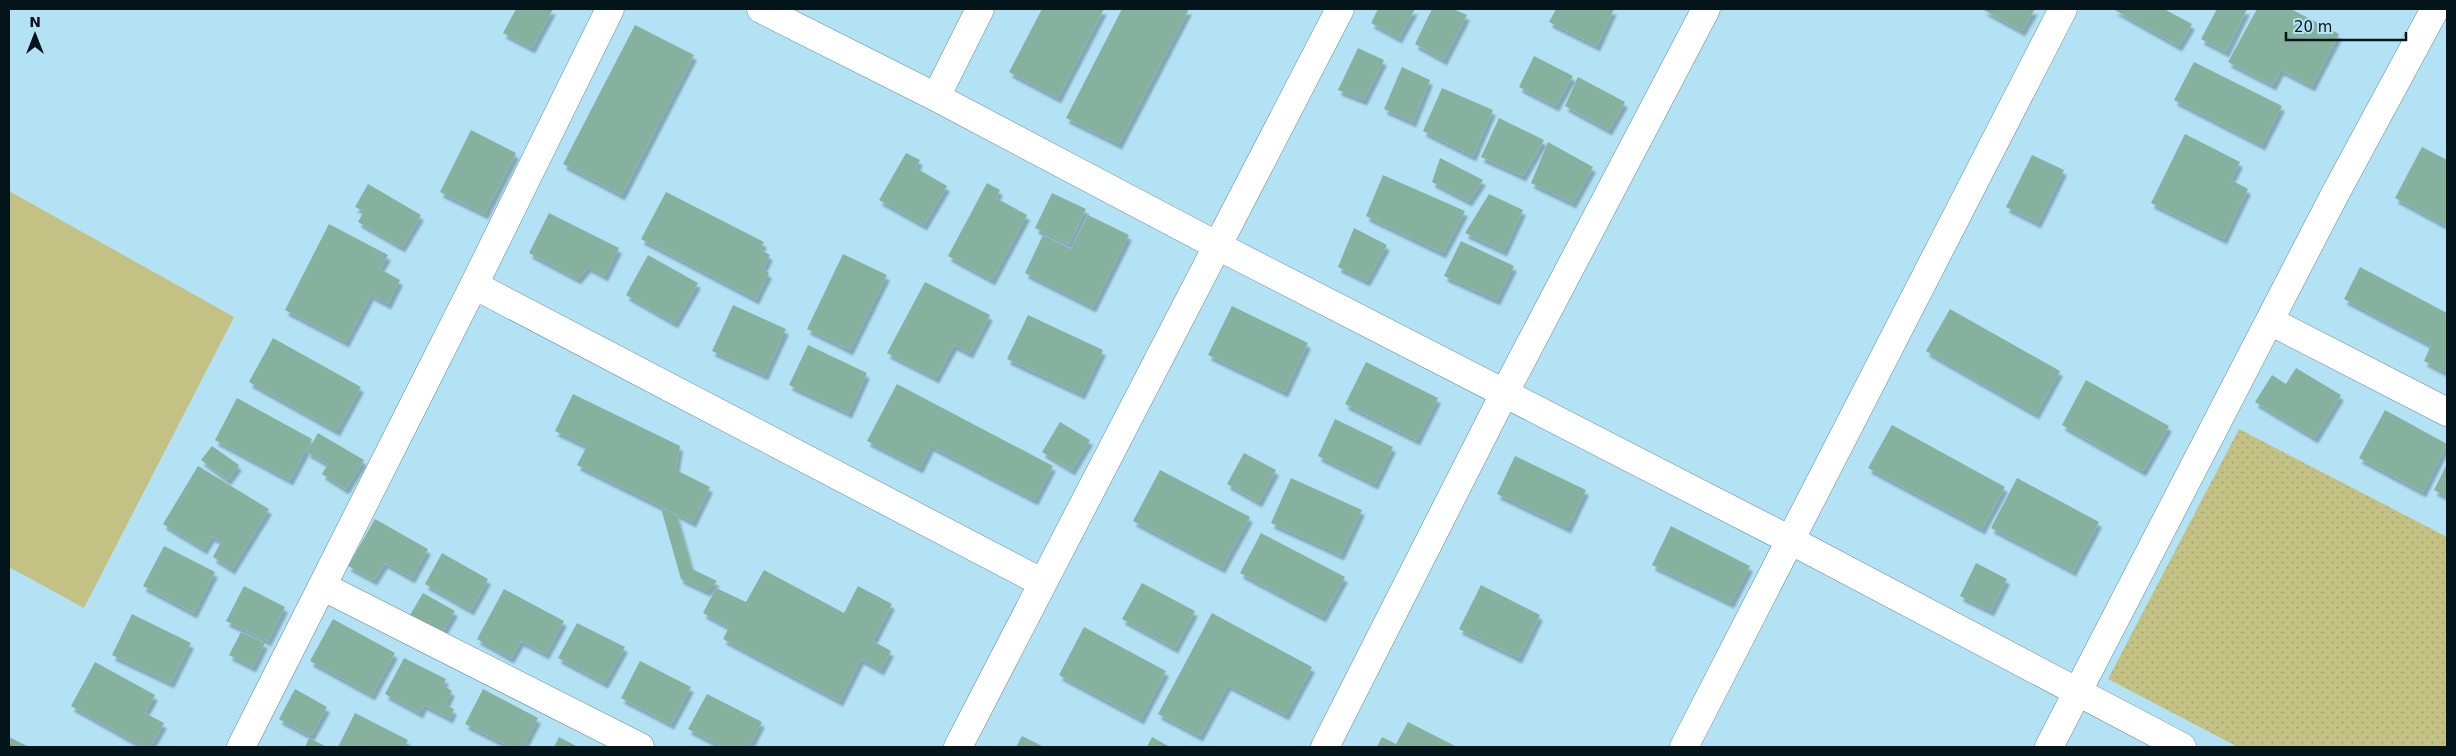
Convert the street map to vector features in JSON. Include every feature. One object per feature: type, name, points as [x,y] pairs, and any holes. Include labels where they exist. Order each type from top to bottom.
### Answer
[{"type":"street","points":[[241,747],[474,285],[610,9]]},
{"type":"street","points":[[761,9],[936,97],[1218,245],[1790,540],[2182,747]]},
{"type":"street","points":[[936,97],[980,9]]},
{"type":"street","points":[[958,747],[1340,9]]},
{"type":"street","points":[[1325,747],[1505,392],[1706,9]]},
{"type":"street","points":[[1684,747],[2063,9]]},
{"type":"street","points":[[2049,747],[2434,9]]},
{"type":"street","points":[[474,285],[1043,583]]},
{"type":"street","points":[[2270,321],[2447,412]]},
{"type":"street","points":[[322,586],[640,747]]},
{"type":"shaded area","points":[[9,191],[234,317],[84,608],[9,567]]},
{"type":"shaded area","points":[[2239,429],[2447,537],[2447,747],[2238,747],[2108,679]]},
{"type":"building","points":[[516,9],[553,9],[532,48],[503,33]]},
{"type":"building","points":[[1042,9],[1104,9],[1058,98],[1009,72]]},
{"type":"building","points":[[1122,9],[1189,9],[1119,144],[1066,118]]},
{"type":"building","points":[[1378,9],[1415,9],[1399,38],[1371,23]]},
{"type":"building","points":[[1432,9],[1453,9],[1467,15],[1444,60],[1415,44]]},
{"type":"building","points":[[1556,9],[1614,9],[1597,46],[1549,22]]},
{"type":"building","points":[[1982,9],[2035,9],[2022,31]]},
{"type":"building","points":[[2113,9],[2164,9],[2192,24],[2179,46]]},
{"type":"building","points":[[2217,9],[2247,9],[2226,52],[2201,39]]},
{"type":"building","points":[[2257,9],[2291,9],[2339,34],[2312,86],[2281,70],[2273,85],[2228,62]]},
{"type":"building","points":[[635,25],[694,55],[622,195],[563,164]]},
{"type":"building","points":[[1358,48],[1384,60],[1364,100],[1338,90]]},
{"type":"building","points":[[1534,56],[1573,76],[1556,106],[1519,87]]},
{"type":"building","points":[[2194,62],[2282,106],[2262,145],[2174,100]]},
{"type":"building","points":[[1402,67],[1430,80],[1413,122],[1384,109]]},
{"type":"building","points":[[1578,77],[1625,102],[1609,130],[1565,106]]},
{"type":"building","points":[[1442,88],[1493,110],[1473,156],[1423,131]]},
{"type":"building","points":[[1499,118],[1544,140],[1523,176],[1481,157]]},
{"type":"building","points":[[471,130],[516,153],[485,214],[440,192]]},
{"type":"building","points":[[2185,134],[2240,162],[2231,180],[2248,189],[2224,239],[2151,203]]},
{"type":"building","points":[[1548,142],[1593,167],[1573,203],[1531,183]]},
{"type":"building","points":[[2422,147],[2447,160],[2447,226],[2395,198]]},
{"type":"building","points":[[906,153],[920,160],[916,168],[947,186],[924,225],[879,200]]},
{"type":"building","points":[[2032,155],[2064,170],[2038,223],[2006,207]]},
{"type":"building","points":[[1440,158],[1483,180],[1469,201],[1432,182]]},
{"type":"building","points":[[1383,175],[1465,211],[1443,253],[1366,216]]},
{"type":"building","points":[[987,183],[1000,190],[996,198],[1027,215],[992,280],[948,256]]},
{"type":"building","points":[[368,184],[421,215],[402,247],[358,222],[364,211],[355,207]]},
{"type":"building","points":[[666,192],[764,242],[760,249],[770,255],[763,269],[769,273],[756,299],[641,239]]},
{"type":"building","points":[[1052,193],[1086,209],[1069,244],[1035,228]]},
{"type":"building","points":[[1489,194],[1523,210],[1504,251],[1465,233]]},
{"type":"building","points":[[549,213],[619,248],[605,276],[588,267],[578,279],[529,253]]},
{"type":"building","points":[[1088,215],[1129,235],[1093,307],[1025,273],[1043,235],[1071,249]]},
{"type":"building","points":[[329,224],[388,255],[380,269],[400,280],[388,304],[371,295],[346,342],[285,310]]},
{"type":"building","points":[[1354,228],[1387,245],[1367,281],[1338,267]]},
{"type":"building","points":[[1461,241],[1514,266],[1497,300],[1444,276]]},
{"type":"building","points":[[843,254],[887,275],[850,350],[807,329]]},
{"type":"building","points":[[648,255],[698,283],[675,323],[626,295]]},
{"type":"building","points":[[2360,267],[2447,313],[2447,373],[2424,361],[2431,345],[2344,299]]},
{"type":"building","points":[[925,282],[990,315],[970,353],[954,345],[936,378],[887,353]]},
{"type":"building","points":[[733,305],[786,329],[765,375],[712,351]]},
{"type":"building","points":[[1232,306],[1308,343],[1285,392],[1208,355]]},
{"type":"building","points":[[1950,309],[2060,371],[2036,414],[1926,351]]},
{"type":"building","points":[[1028,315],[1103,350],[1082,394],[1007,359]]},
{"type":"building","points":[[273,338],[361,387],[337,431],[249,382]]},
{"type":"building","points":[[808,345],[867,373],[849,413],[789,385]]},
{"type":"building","points":[[1366,362],[1438,398],[1417,440],[1345,404]]},
{"type":"building","points":[[2296,368],[2341,395],[2315,438],[2255,402],[2272,375],[2286,384]]},
{"type":"building","points":[[2086,380],[2169,426],[2143,471],[2062,425]]},
{"type":"building","points":[[897,384],[1053,466],[1035,500],[931,446],[920,468],[867,441]]},
{"type":"building","points":[[573,394],[680,446],[676,470],[710,487],[693,522],[577,465],[587,446],[555,431]]},
{"type":"building","points":[[237,398],[312,439],[290,480],[215,440]]},
{"type":"building","points":[[2385,410],[2447,444],[2423,492],[2359,458]]},
{"type":"building","points":[[1335,419],[1393,447],[1375,484],[1318,456]]},
{"type":"building","points":[[1060,422],[1090,440],[1072,470],[1042,452]]},
{"type":"building","points":[[1892,425],[2005,487],[1982,529],[1868,468]]},
{"type":"building","points":[[318,433],[364,460],[346,489],[322,474],[328,464],[307,452]]},
{"type":"building","points":[[212,446],[239,465],[228,480],[201,460]]},
{"type":"building","points":[[1244,453],[1276,470],[1259,502],[1227,484]]},
{"type":"building","points":[[1515,456],[1586,490],[1568,528],[1497,494]]},
{"type":"building","points":[[2447,464],[2447,497],[2434,490]]},
{"type":"building","points":[[198,466],[269,509],[232,569],[213,557],[221,542],[212,536],[204,549],[163,524]]},
{"type":"building","points":[[1160,470],[1250,517],[1222,568],[1133,521]]},
{"type":"building","points":[[1291,478],[1362,510],[1341,555],[1271,523]]},
{"type":"building","points":[[2017,478],[2099,522],[2073,571],[1991,528]]},
{"type":"building","points":[[661,508],[677,516],[692,569],[717,581],[707,591],[681,579]]},
{"type":"building","points":[[375,519],[428,549],[412,578],[385,563],[374,580],[348,566]]},
{"type":"building","points":[[1671,526],[1750,566],[1731,603],[1652,565]]},
{"type":"building","points":[[1261,533],[1345,577],[1323,617],[1240,573]]},
{"type":"building","points":[[164,546],[215,572],[194,613],[143,586]]},
{"type":"building","points":[[442,553],[488,579],[471,610],[425,584]]},
{"type":"building","points":[[1976,563],[2007,579],[1991,611],[1960,596]]},
{"type":"building","points":[[764,570],[844,613],[858,586],[892,604],[873,641],[891,651],[881,670],[861,659],[840,701],[723,639],[729,627],[703,613],[716,588],[746,602]]},
{"type":"building","points":[[1142,583],[1195,611],[1175,648],[1122,619]]},
{"type":"building","points":[[1481,585],[1540,615],[1519,658],[1459,629]]},
{"type":"building","points":[[244,586],[285,607],[268,641],[226,621]]},
{"type":"building","points":[[504,589],[564,621],[546,654],[521,641],[511,658],[477,639]]},
{"type":"building","points":[[423,593],[455,611],[442,633],[410,615]]},
{"type":"building","points":[[1212,613],[1312,667],[1286,715],[1228,685],[1200,736],[1158,714]]},
{"type":"building","points":[[132,614],[191,643],[171,683],[112,655]]},
{"type":"building","points":[[333,619],[395,653],[372,695],[310,661]]},
{"type":"building","points":[[577,623],[625,647],[605,683],[558,658]]},
{"type":"building","points":[[1084,627],[1166,671],[1141,719],[1059,675]]},
{"type":"building","points":[[241,632],[265,643],[253,667],[229,655]]},
{"type":"building","points":[[404,658],[446,679],[443,685],[452,691],[445,705],[454,709],[450,718],[424,705],[420,713],[385,694]]},
{"type":"building","points":[[640,661],[691,687],[671,724],[621,698]]},
{"type":"building","points":[[95,662],[155,695],[145,713],[164,723],[150,747],[144,747],[71,706]]},
{"type":"building","points":[[295,689],[327,707],[311,736],[279,719]]},
{"type":"building","points":[[483,689],[538,718],[523,747],[511,747],[465,724]]},
{"type":"building","points":[[707,694],[762,722],[749,747],[723,747],[688,729]]},
{"type":"building","points":[[355,713],[408,740],[404,747],[338,747]]},
{"type":"building","points":[[1408,722],[1457,747],[1377,747],[1382,737],[1396,744]]},
{"type":"building","points":[[1022,736],[1044,747],[1016,747]]},
{"type":"building","points":[[9,737],[29,747],[9,747]]},
{"type":"building","points":[[559,737],[578,747],[554,747]]},
{"type":"building","points":[[1152,737],[1170,747],[1147,747]]},
{"type":"building","points":[[309,738],[327,747],[305,747]]}]
